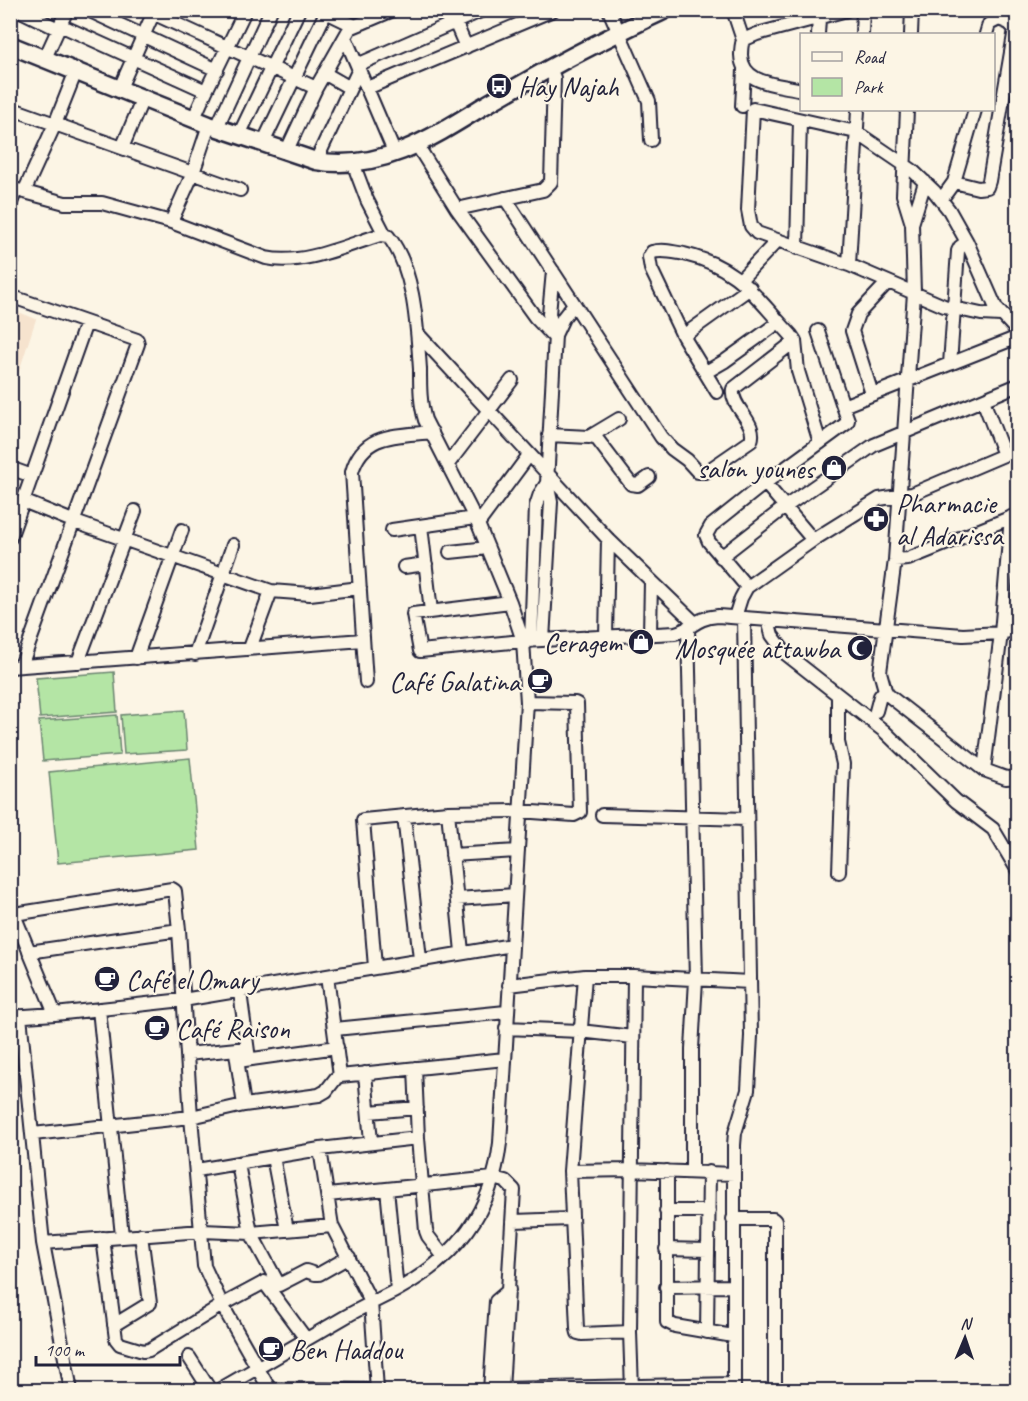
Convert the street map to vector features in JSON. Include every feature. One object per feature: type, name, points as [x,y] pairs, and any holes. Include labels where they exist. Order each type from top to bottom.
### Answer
[{"type":"street","points":[[19,10],[37,14],[59,27],[206,91]]},
{"type":"street","points":[[45,57],[67,10]]},
{"type":"street","points":[[88,10],[217,70]]},
{"type":"street","points":[[171,222],[213,126],[271,10]]},
{"type":"street","points":[[239,135],[299,10]]},
{"type":"street","points":[[287,150],[316,88],[353,26],[371,14],[393,10]]},
{"type":"street","points":[[450,10],[466,47]]},
{"type":"street","points":[[316,161],[358,67],[483,10]]},
{"type":"street","points":[[609,10],[649,101],[651,140]]},
{"type":"street","points":[[10,45],[239,135],[316,161],[334,164],[353,163],[395,154],[417,145],[550,68],[665,10]]},
{"type":"street","points":[[733,10],[743,40],[742,106],[748,218],[753,230],[777,241],[849,265],[953,308],[981,314],[1001,315]]},
{"type":"street","points":[[743,40],[813,17],[847,10]]},
{"type":"street","points":[[862,33],[863,10]]},
{"type":"street","points":[[911,33],[912,10]]},
{"type":"street","points":[[263,143],[325,11],[353,26]]},
{"type":"street","points":[[367,88],[549,11]]},
{"type":"street","points":[[120,88],[143,35],[150,12],[316,88]]},
{"type":"street","points":[[194,118],[241,12]]},
{"type":"street","points":[[954,182],[983,188],[988,185],[989,181],[1015,29],[1000,15],[989,24],[986,33]]},
{"type":"street","points":[[813,17],[818,33]]},
{"type":"street","points":[[345,37],[395,154]]},
{"type":"street","points":[[457,209],[543,190],[551,182],[554,78],[550,68]]},
{"type":"street","points":[[744,70],[753,78],[800,90]]},
{"type":"street","points":[[10,206],[55,124],[76,71]]},
{"type":"street","points":[[324,73],[350,88]]},
{"type":"street","points":[[122,148],[144,98]]},
{"type":"street","points":[[742,106],[856,132],[905,164],[925,182],[956,220],[992,299],[1001,315],[1017,331],[950,364],[843,406]]},
{"type":"street","points":[[10,108],[240,190]]},
{"type":"street","points":[[849,265],[858,111]]},
{"type":"street","points":[[908,111],[903,195],[912,224],[914,293],[895,560],[880,672],[888,695],[984,770],[1006,778],[1017,777]]},
{"type":"street","points":[[941,200],[954,182],[975,111]]},
{"type":"street","points":[[797,248],[800,120]]},
{"type":"street","points":[[417,145],[457,209],[541,326],[555,337]]},
{"type":"street","points":[[353,163],[384,235],[396,245],[410,286],[418,334],[422,406],[425,420],[477,521],[510,602],[532,641]]},
{"type":"street","points":[[912,224],[925,182]]},
{"type":"street","points":[[17,190],[65,202],[102,203],[171,222],[238,249],[278,261],[300,259],[384,235]]},
{"type":"street","points":[[505,198],[664,442],[700,472],[708,470],[752,441],[753,433],[733,397],[733,388],[795,341]]},
{"type":"street","points":[[683,336],[745,284],[777,241]]},
{"type":"street","points":[[950,364],[958,251],[967,242]]},
{"type":"street","points":[[717,392],[683,336],[649,263],[652,252],[664,250],[690,256],[730,271],[745,284],[779,322],[795,341],[798,371],[820,443]]},
{"type":"street","points":[[219,1390],[371,1302],[397,1290],[444,1257],[459,1244],[473,1225],[493,1178],[500,1143],[519,811],[532,641],[551,509],[547,479],[555,337],[549,314],[553,271]]},
{"type":"street","points":[[872,394],[852,331],[858,314],[888,282]]},
{"type":"street","points":[[10,296],[136,340],[138,344],[75,522],[16,667],[363,640]]},
{"type":"street","points":[[555,337],[563,318],[574,304]]},
{"type":"street","points":[[706,372],[779,322]]},
{"type":"street","points":[[10,538],[86,323]]},
{"type":"street","points":[[747,587],[707,538],[708,530],[765,483],[847,423],[848,420],[818,331]]},
{"type":"street","points":[[418,334],[529,455],[547,479],[651,581],[691,625],[696,980],[692,1049],[692,1171]]},
{"type":"street","points":[[448,464],[512,380]]},
{"type":"street","points":[[721,557],[785,507],[874,445],[1017,385]]},
{"type":"street","points":[[984,400],[1004,455]]},
{"type":"street","points":[[549,435],[585,437],[594,435],[619,419]]},
{"type":"street","points":[[366,682],[352,472],[364,450],[382,438],[432,432]]},
{"type":"street","points":[[594,435],[631,484],[638,485],[649,477]]},
{"type":"street","points":[[328,1195],[493,1178],[505,1181],[514,1190],[509,1290],[498,1390],[734,1387],[732,1286],[735,1133],[748,1090],[750,982],[741,598],[747,587],[813,540],[879,499],[912,494],[1017,449]]},
{"type":"street","points":[[392,530],[477,521],[529,455]]},
{"type":"street","points":[[10,468],[32,476]]},
{"type":"street","points":[[765,483],[813,540]]},
{"type":"street","points":[[24,501],[75,522],[271,591],[310,594],[360,588]]},
{"type":"street","points":[[78,662],[135,511]]},
{"type":"street","points":[[895,560],[908,559],[1014,516],[984,770]]},
{"type":"street","points":[[421,526],[431,611]]},
{"type":"street","points":[[136,658],[182,530]]},
{"type":"street","points":[[606,637],[608,539]]},
{"type":"street","points":[[195,654],[233,545]]},
{"type":"street","points":[[450,552],[488,548]]},
{"type":"street","points":[[404,567],[426,564]]},
{"type":"street","points":[[1005,582],[1017,577]]},
{"type":"street","points":[[650,634],[651,581]]},
{"type":"street","points":[[250,648],[271,591]]},
{"type":"street","points":[[510,602],[413,615],[421,652],[532,641],[675,633],[682,632],[705,617],[963,634],[1001,633],[1017,629]]},
{"type":"street","points":[[768,620],[772,635],[780,648],[884,731],[956,801],[988,823],[1002,842],[1017,871]]},
{"type":"street","points":[[876,711],[880,696],[885,690]]},
{"type":"street","points":[[838,695],[838,742],[843,764],[839,872]]},
{"type":"street","points":[[375,967],[362,820],[448,812],[519,811],[574,815],[580,809],[577,704],[527,702]]},
{"type":"street","points":[[448,812],[462,952]]},
{"type":"street","points":[[602,814],[747,819]]},
{"type":"street","points":[[404,816],[420,959]]},
{"type":"street","points":[[452,855],[518,850]]},
{"type":"street","points":[[55,1014],[12,909],[174,889],[204,1266],[222,1305],[269,1390],[377,1390],[371,1302],[332,1226],[320,1149]]},
{"type":"street","points":[[457,899],[515,895]]},
{"type":"street","points":[[29,952],[179,930]]},
{"type":"street","points":[[71,1390],[43,1243],[33,1134],[15,1016],[55,1014],[240,992],[420,959],[512,945]]},
{"type":"street","points":[[327,976],[340,1076]]},
{"type":"street","points":[[509,985],[585,976],[750,982]]},
{"type":"street","points":[[585,976],[570,1172],[570,1219],[577,1329],[578,1333],[630,1332]]},
{"type":"street","points":[[632,1389],[630,1332],[634,976]]},
{"type":"street","points":[[240,992],[244,1105]]},
{"type":"street","points":[[99,1009],[122,1236]]},
{"type":"street","points":[[335,1029],[507,1012]]},
{"type":"street","points":[[506,1028],[580,1031],[633,1037]]},
{"type":"street","points":[[187,1054],[243,1054],[337,1047]]},
{"type":"street","points":[[33,1134],[191,1117],[244,1105],[319,1095],[340,1076],[505,1059]]},
{"type":"street","points":[[415,1068],[418,1138],[427,1234],[444,1257]]},
{"type":"street","points":[[365,1073],[371,1142]]},
{"type":"street","points":[[369,1113],[417,1108]]},
{"type":"street","points":[[196,1170],[320,1149],[418,1138]]},
{"type":"street","points":[[273,1157],[286,1230]]},
{"type":"street","points":[[238,1164],[251,1233],[279,1285]]},
{"type":"street","points":[[570,1172],[631,1170],[734,1174]]},
{"type":"street","points":[[667,1171],[666,1314],[669,1325],[733,1336]]},
{"type":"street","points":[[707,1332],[709,1172]]},
{"type":"street","points":[[387,1189],[397,1290]]},
{"type":"street","points":[[666,1211],[709,1211]]},
{"type":"street","points":[[514,1221],[570,1219]]},
{"type":"street","points":[[733,1219],[773,1219],[775,1221],[775,1390]]},
{"type":"street","points":[[43,1243],[202,1231],[251,1233],[332,1226]]},
{"type":"street","points":[[114,1325],[150,1303],[141,1235]]},
{"type":"street","points":[[103,1238],[116,1339],[120,1344],[142,1351],[149,1350],[264,1282],[279,1285],[304,1271],[320,1274],[349,1257]]},
{"type":"street","points":[[666,1249],[708,1250]]},
{"type":"street","points":[[264,1282],[306,1339]]},
{"type":"street","points":[[666,1287],[732,1286]]},
{"type":"street","points":[[189,1357],[210,1390]]},
{"type":"shaded area","points":[[10,309],[36,319],[11,396]]},
{"type":"green space","points":[[114,672],[117,712],[40,718],[36,678]]},
{"type":"green space","points":[[184,710],[187,750],[124,754],[121,715]]},
{"type":"green space","points":[[117,715],[120,755],[43,761],[39,721]]},
{"type":"green space","points":[[190,758],[199,850],[58,863],[49,772]]},
{"type":"place","name":"Hay Najah","points":[[499,86]]},
{"type":"place","name":"salon younes","points":[[834,468]]},
{"type":"place","name":"Pharmacie al Adarissa","points":[[876,519]]},
{"type":"place","name":"Ceragem","points":[[641,642]]},
{"type":"place","name":"Mosquée attawba","points":[[860,648]]},
{"type":"place","name":"Café Galatina","points":[[540,681]]},
{"type":"place","name":"Café el Omary","points":[[107,979]]},
{"type":"place","name":"Café Raison","points":[[157,1028]]},
{"type":"place","name":"Ben Haddou","points":[[271,1349]]}]
